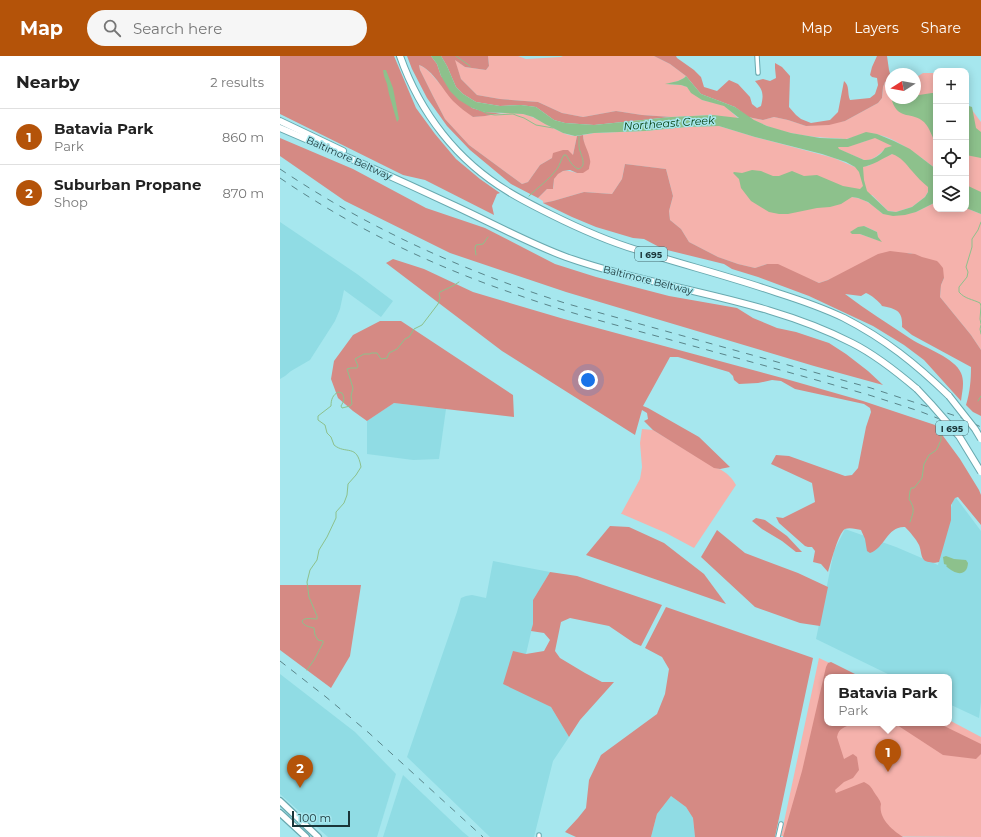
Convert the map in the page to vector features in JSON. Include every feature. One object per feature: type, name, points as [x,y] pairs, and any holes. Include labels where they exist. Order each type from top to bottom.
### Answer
[{"type":"highway","name":"I 695","points":[[400,56],[420,102],[445,138],[472,165],[510,193],[570,224],[614,242],[760,287],[818,307],[843,318],[882,340],[917,366],[948,396],[975,429],[981,439]]},
{"type":"highway","points":[[280,121],[456,207]]},
{"type":"highway","name":"Baltimore Beltway","points":[[280,128],[355,160],[531,243],[564,256],[586,264],[787,316],[847,340],[870,352],[917,389],[959,436],[981,472]]},
{"type":"highway","points":[[280,801],[318,837]]},
{"type":"highway","points":[[280,813],[306,837]]},
{"type":"street","points":[[757,56],[758,73]]},
{"type":"street","points":[[778,837],[781,824]]},
{"type":"shaded area","points":[[280,56],[394,56],[416,108],[435,134],[456,159],[500,193],[497,194],[492,206],[494,215],[425,180],[403,175],[280,114]]},
{"type":"shaded area","points":[[407,56],[431,56],[437,64],[441,76],[472,108],[485,112],[501,113],[473,117],[453,101],[429,71],[419,65],[420,70],[445,119],[469,145],[522,184],[528,182],[540,165],[552,158],[553,153],[568,150],[573,155],[577,136],[583,135],[590,161],[589,169],[583,173],[577,173],[570,170],[563,171],[554,179],[553,189],[547,189],[538,198],[511,184],[470,150],[447,126],[427,98]]},
{"type":"shaded area","points":[[441,56],[488,56],[489,66],[486,70],[465,67],[455,60],[461,79],[477,95],[500,99],[538,102],[562,113],[583,117],[616,111],[671,117],[594,125],[565,123],[554,120],[536,107],[521,105],[500,106],[476,102],[463,94],[456,87]]},
{"type":"shaded area","points":[[488,56],[518,56],[526,59],[563,56],[654,56],[670,64],[686,76],[678,81],[667,84],[687,87],[702,100],[724,105],[739,119],[713,115],[671,117],[616,111],[583,117],[562,113],[538,102],[500,99],[477,95],[461,79],[454,59],[465,67],[486,70],[489,66]]},
{"type":"shaded area","points":[[654,56],[676,56],[701,77],[704,87],[717,91],[729,80],[738,84],[750,97],[752,104],[757,108],[761,106],[763,95],[760,87],[755,81],[763,79],[770,81],[776,78],[775,63],[782,67],[790,76],[789,107],[801,119],[811,123],[830,120],[838,112],[844,81],[848,87],[850,100],[870,98],[875,94],[878,85],[877,78],[870,75],[877,56],[887,56],[889,68],[885,68],[885,82],[882,98],[878,103],[845,121],[829,125],[806,126],[774,117],[763,120],[748,117],[735,107],[701,94],[686,76],[670,64]]},
{"type":"shaded area","points":[[419,65],[429,71],[473,117],[504,113],[523,114],[563,133],[577,136],[573,155],[552,158],[540,165],[528,182],[522,184],[469,145],[445,119],[420,70]]},
{"type":"shaded area","points":[[933,73],[933,167],[899,143],[883,136],[866,133],[846,139],[810,136],[777,130],[748,117],[763,120],[774,117],[806,126],[845,121],[878,103],[882,98],[885,82],[885,104],[921,104],[921,74]]},
{"type":"shaded area","points":[[969,108],[972,110],[981,122],[981,194],[969,196]]},
{"type":"shaded area","points":[[719,126],[834,158],[855,167],[868,166],[892,154],[898,153],[933,184],[933,189],[928,192],[925,197],[912,207],[896,212],[888,211],[872,195],[852,197],[866,201],[883,214],[916,212],[933,204],[933,212],[969,212],[969,209],[981,214],[981,350],[971,335],[940,297],[941,285],[944,278],[928,262],[914,254],[908,253],[819,283],[767,264],[755,268],[738,264],[718,257],[689,242],[681,229],[670,220],[669,211],[673,196],[666,169],[625,164],[622,179],[612,194],[584,192],[543,203],[543,201],[538,198],[547,189],[553,189],[554,179],[561,171],[571,171],[577,173],[588,154],[584,144],[583,135],[594,133],[645,131],[686,127]],"holes":[[[864,226],[877,232],[877,240],[860,234],[852,234]]]},
{"type":"shaded area","points":[[875,137],[893,146],[884,150],[870,160],[864,160],[838,149],[837,147],[863,142]]},
{"type":"shaded area","points":[[280,138],[353,169],[426,208],[485,228],[555,264],[596,277],[669,296],[737,308],[753,318],[777,328],[796,332],[829,343],[868,371],[883,385],[566,292],[450,253],[345,201],[280,156]]},
{"type":"shaded area","points":[[625,164],[666,169],[673,196],[669,211],[670,220],[681,229],[689,242],[718,257],[738,264],[755,268],[767,264],[778,264],[819,283],[828,280],[878,254],[890,251],[915,254],[937,261],[943,268],[944,278],[941,285],[940,297],[971,335],[981,350],[981,416],[973,412],[966,405],[970,386],[971,367],[912,335],[902,327],[901,317],[898,312],[892,308],[882,306],[877,300],[866,293],[861,296],[845,294],[911,339],[953,363],[961,373],[963,380],[961,401],[924,360],[904,345],[873,326],[809,296],[732,269],[724,264],[663,249],[644,239],[633,238],[596,227],[543,203],[584,192],[612,194],[622,179]]},
{"type":"shaded area","points":[[280,222],[357,274],[393,301],[381,317],[344,290],[340,309],[335,321],[310,360],[280,379]]},
{"type":"shaded area","points":[[393,259],[424,269],[473,292],[564,319],[863,401],[935,425],[960,459],[979,490],[981,495],[981,525],[958,497],[955,498],[951,505],[951,520],[939,562],[934,563],[924,560],[918,543],[905,527],[894,530],[879,547],[870,553],[867,551],[865,539],[861,530],[847,528],[840,536],[828,572],[821,564],[813,562],[815,551],[812,547],[805,546],[779,523],[776,517],[783,518],[815,502],[812,483],[771,464],[776,455],[789,456],[845,476],[852,475],[858,468],[866,427],[871,412],[870,408],[864,404],[795,389],[781,381],[772,380],[758,383],[739,384],[734,380],[733,376],[729,372],[678,357],[670,357],[643,406],[699,437],[730,467],[720,469],[714,468],[653,430],[644,421],[648,419],[647,413],[642,410],[635,435],[502,351],[386,263]]},
{"type":"shaded area","points":[[380,321],[401,321],[513,395],[514,417],[394,403],[367,421],[353,411],[338,398],[331,379],[334,361],[353,335]]},
{"type":"shaded area","points":[[394,403],[446,409],[439,459],[413,460],[367,454],[367,421]]},
{"type":"shaded area","points":[[642,429],[653,430],[718,468],[729,476],[736,485],[694,548],[666,533],[621,514],[640,479],[642,467],[640,443]]},
{"type":"shaded area","points":[[954,495],[981,531],[981,702],[979,718],[952,705],[952,674],[888,674],[816,639],[834,551],[845,529],[896,547],[938,565]]},
{"type":"shaded area","points":[[756,518],[765,520],[787,536],[802,552],[796,552],[782,541],[762,529],[752,521]]},
{"type":"shaded area","points":[[610,526],[629,527],[664,543],[704,574],[726,604],[586,555]]},
{"type":"shaded area","points":[[717,530],[745,553],[798,573],[828,587],[820,626],[800,623],[755,607],[701,557]]},
{"type":"shaded area","points":[[493,561],[550,572],[533,600],[533,624],[526,654],[504,683],[551,707],[569,737],[553,761],[534,837],[490,837],[407,757],[461,598],[472,595],[486,598]]},
{"type":"shaded area","points":[[550,572],[577,576],[662,605],[641,646],[609,626],[570,618],[561,622],[555,651],[560,658],[602,682],[614,682],[580,720],[569,737],[551,707],[503,684],[513,651],[526,654],[544,651],[550,640],[544,633],[531,631],[533,624],[533,600]]},
{"type":"shaded area","points":[[280,585],[361,585],[350,656],[331,688],[280,650]]},
{"type":"shaded area","points":[[666,607],[813,658],[775,837],[695,837],[693,818],[686,807],[671,796],[657,814],[651,837],[576,837],[565,832],[586,808],[589,780],[601,755],[657,714],[665,694],[669,669],[662,657],[645,648]]},
{"type":"shaded area","points":[[819,658],[853,674],[824,674],[824,726],[952,726],[952,722],[981,737],[981,837],[781,836]]},
{"type":"shaded area","points":[[831,662],[855,674],[824,674],[828,663]]},
{"type":"shaded area","points":[[280,674],[355,732],[396,774],[377,837],[328,837],[280,794]]},
{"type":"shaded area","points":[[824,676],[824,726],[846,726],[839,731],[837,737],[844,759],[853,754],[857,757],[859,770],[853,778],[844,782],[835,790],[836,793],[864,782],[867,783],[880,801],[884,819],[894,831],[903,837],[783,837],[802,771]]},
{"type":"shaded area","points":[[899,726],[944,726],[981,744],[981,754],[976,759],[943,755]]},
{"type":"shaded area","points":[[403,775],[463,832],[469,837],[383,837]]},
{"type":"shaded area","points":[[671,796],[686,807],[693,818],[695,837],[651,837],[657,814]]},
{"type":"water","points":[[431,56],[441,56],[456,87],[463,94],[476,102],[500,106],[521,105],[536,107],[554,120],[565,123],[594,125],[671,117],[713,115],[739,118],[724,106],[702,100],[691,93],[687,87],[665,84],[678,81],[686,76],[701,94],[735,107],[754,120],[767,126],[791,133],[820,138],[847,139],[866,132],[877,134],[910,149],[933,167],[933,204],[916,212],[893,216],[883,214],[868,202],[852,197],[841,204],[830,207],[788,214],[769,212],[751,201],[741,188],[739,179],[733,173],[734,172],[742,173],[752,170],[761,171],[773,176],[779,176],[792,171],[804,176],[817,175],[843,186],[860,189],[863,186],[859,172],[855,167],[846,162],[822,154],[719,126],[594,133],[575,136],[563,133],[533,117],[523,114],[485,112],[472,108],[459,100],[450,91],[441,76],[437,64]],"holes":[[[875,138],[892,146],[885,148],[879,155],[870,160],[864,160],[839,149],[838,147],[848,147]],[[892,154],[898,157],[928,187],[928,192],[925,197],[912,207],[896,212],[888,211],[867,191],[863,167],[874,164]]]},
{"type":"water","points":[[383,70],[386,70],[393,88],[399,119],[397,122],[384,76]]},
{"type":"water","points":[[933,93],[933,138],[924,122],[915,117],[902,114],[894,104],[921,104],[921,95]]},
{"type":"water","points":[[969,106],[972,107],[976,128],[981,132],[981,158],[969,156]]},
{"type":"water","points":[[969,186],[981,192],[981,214],[969,209]]},
{"type":"water","points":[[864,226],[877,232],[878,237],[882,242],[860,234],[852,234],[850,232],[858,227]]},
{"type":"water","points":[[946,556],[954,559],[966,560],[968,563],[965,571],[963,573],[956,573],[949,569],[946,566],[947,565],[944,564],[943,557]]},
{"type":"waterway","points":[[456,56],[470,66]]},
{"type":"waterway","name":"Northeast Creek","points":[[475,108],[488,114],[513,114],[536,125],[553,128]]},
{"type":"waterway","points":[[529,196],[554,173],[564,155],[566,155],[571,163],[578,169],[583,165],[583,159],[579,149],[579,136]]},
{"type":"waterway","points":[[981,222],[972,239],[972,247],[966,267],[968,272],[967,277],[959,287],[959,292],[966,298],[980,303],[981,324]]},
{"type":"waterway","points":[[476,255],[476,245],[483,244],[488,237]]},
{"type":"waterway","points":[[307,670],[323,643],[323,641],[318,640],[315,635],[314,628],[305,625],[302,621],[307,619],[317,619],[309,597],[307,582],[310,570],[317,560],[319,550],[336,518],[336,512],[344,503],[347,495],[348,484],[361,467],[357,455],[354,452],[338,448],[334,445],[331,437],[327,433],[325,425],[318,420],[318,416],[331,406],[331,401],[338,392],[342,393],[344,396],[341,406],[342,408],[352,404],[351,396],[353,388],[347,369],[357,368],[358,366],[355,359],[364,354],[371,353],[377,353],[381,359],[387,358],[389,353],[397,349],[405,339],[409,337],[414,329],[422,325],[438,304],[440,292],[459,282]]},
{"type":"waterway","points":[[981,325],[981,334]]},
{"type":"waterway","points":[[978,401],[981,396]]},
{"type":"waterway","points":[[910,522],[913,510],[909,499],[911,488],[914,488],[922,478],[924,464],[929,455],[937,449],[941,440],[941,434]]},
{"type":"railway","points":[[280,169],[314,191],[383,230],[492,278],[568,304],[871,388],[962,418],[981,427]]},
{"type":"railway","points":[[280,178],[336,213],[395,245],[487,284],[537,302],[869,395],[919,411],[981,435]]},
{"type":"railway","points":[[280,661],[369,733],[483,837]]},
{"type":"place","name":"Batavia Park","points":[[888,772]]},
{"type":"place","name":"Suburban Propane","points":[[300,788]]}]
